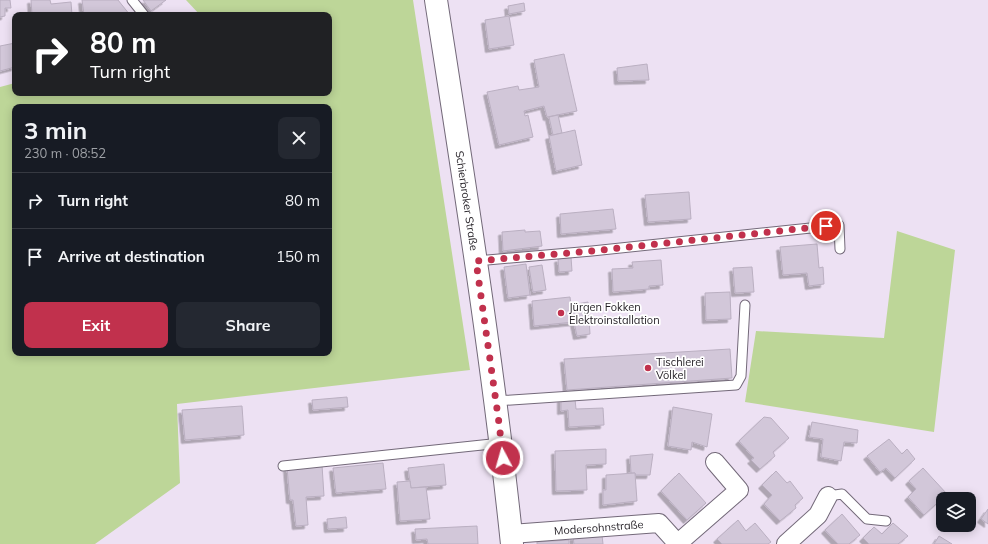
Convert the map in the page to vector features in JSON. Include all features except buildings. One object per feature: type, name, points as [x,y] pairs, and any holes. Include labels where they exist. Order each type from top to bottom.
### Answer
[{"type":"main road","name":"Schierbroker Straße","points":[[436,0],[496,401],[511,539]]},
{"type":"street","name":"Modersohnstraße","points":[[511,539],[659,523],[678,544],[739,490],[715,462]]},
{"type":"street","points":[[786,544],[818,515],[828,496]]},
{"type":"lane","points":[[132,0],[142,12]]},
{"type":"lane","points":[[476,261],[592,251],[839,225],[840,250]]},
{"type":"lane","points":[[496,401],[736,385],[741,376],[745,305]]},
{"type":"lane","points":[[283,466],[501,443]]},
{"type":"lane","points":[[828,496],[842,494],[867,519],[886,521]]},
{"type":"green space","points":[[186,0],[413,0],[470,370],[177,404],[180,483],[95,544],[0,544],[0,87],[12,84],[12,96],[332,96],[332,12],[197,12]]},
{"type":"green space","points":[[897,231],[955,250],[934,432],[745,402],[756,331],[884,338]]},
{"type":"place","name":"Jürgen Fokken Elektroinstallation","points":[[561,313]]},
{"type":"place","name":"Tischlerei Völkel","points":[[648,368]]},
{"type":"route","points":[[503,458],[476,261],[592,251],[826,226]]}]
